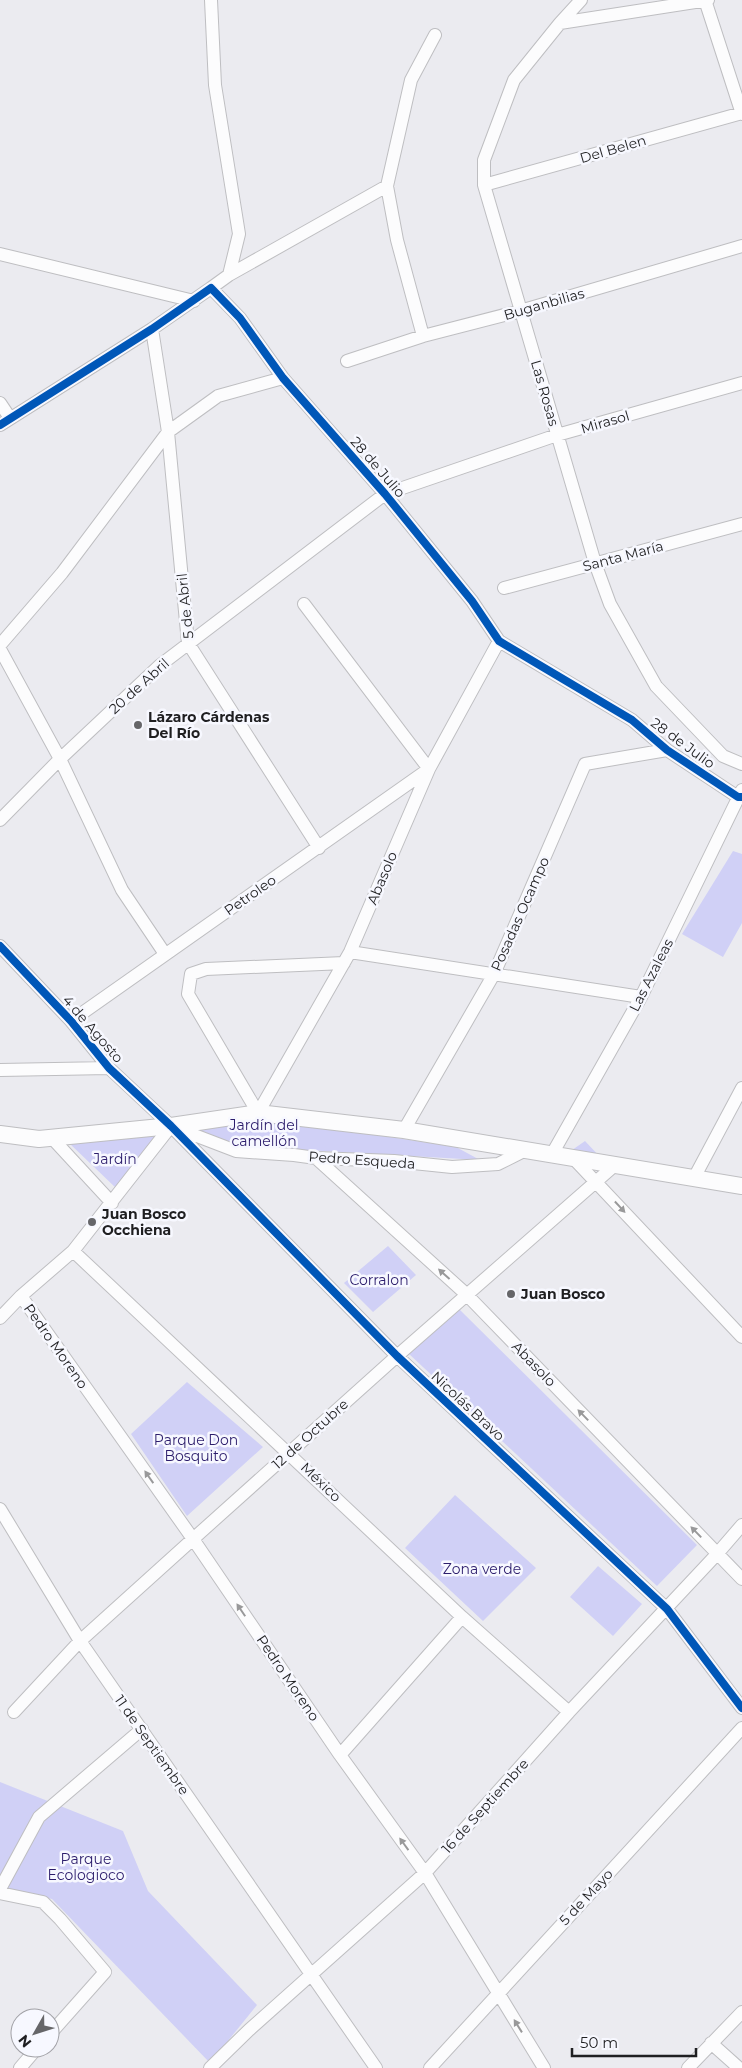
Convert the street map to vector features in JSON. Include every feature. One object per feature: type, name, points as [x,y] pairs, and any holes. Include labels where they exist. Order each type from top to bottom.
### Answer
[{"type":"street","points":[[211,0],[215,85],[239,234],[229,275]]},
{"type":"street","name":"Las Rosas","points":[[581,0],[560,22],[514,80],[484,160],[484,185],[595,563],[610,604],[656,686],[723,756],[742,764]]},
{"type":"street","points":[[560,22],[706,0],[742,113]]},
{"type":"street","points":[[422,336],[397,240],[387,186],[411,80],[435,35]]},
{"type":"street","name":"Del Belen","points":[[484,185],[742,113]]},
{"type":"street","points":[[0,403],[5,422],[152,329],[229,275],[387,186]]},
{"type":"street","name":"Buganbilias","points":[[347,361],[422,336],[520,311],[742,246]]},
{"type":"street","points":[[0,254],[194,301]]},
{"type":"street","name":"28 de Julio","points":[[212,288],[240,318],[283,378],[385,494],[472,601],[500,640],[632,720],[668,750],[741,794]]},
{"type":"street","name":"5 de Abril","points":[[152,329],[168,432],[188,643],[318,848]]},
{"type":"street","points":[[0,645],[62,573],[168,432],[218,396],[283,378]]},
{"type":"street","name":"Mirasol","points":[[385,494],[557,435],[742,383]]},
{"type":"street","name":"20 de Abril","points":[[0,820],[60,759],[159,666],[385,494]]},
{"type":"street","name":"Santa María","points":[[504,588],[742,524]]},
{"type":"street","points":[[304,604],[429,769]]},
{"type":"street","name":"Abasolo","points":[[258,1113],[347,958],[429,769],[500,640]]},
{"type":"street","points":[[0,649],[60,759],[122,890],[165,954]]},
{"type":"street","name":"Posadas Ocampo","points":[[404,1130],[494,974],[585,764],[668,750]]},
{"type":"street","name":"Petroleo","points":[[71,1021],[429,769]]},
{"type":"street","name":"Las Azaleas","points":[[551,1156],[641,997],[741,794]]},
{"type":"street","name":"4 de Agosto","points":[[0,946],[71,1021],[109,1068],[171,1126]]},
{"type":"street","points":[[258,1113],[188,994],[191,974],[206,969],[347,958],[494,974],[641,997]]},
{"type":"street","points":[[0,1070],[109,1068]]},
{"type":"street","points":[[694,1178],[742,1088]]},
{"type":"street","name":"Pedro Esqueda","points":[[0,1134],[39,1139],[52,1138],[171,1126],[258,1113],[404,1130],[551,1156],[742,1186]]},
{"type":"street","points":[[0,1318],[21,1296],[73,1251],[171,1126]]},
{"type":"street","name":"Pedro Esqueda","points":[[171,1126],[236,1151],[316,1158],[394,1161],[452,1167],[498,1164],[524,1151]]},
{"type":"street","name":"Nicolás Bravo","points":[[171,1126],[396,1356],[667,1609],[742,1708]]},
{"type":"street","points":[[52,1138],[112,1203]]},
{"type":"street","name":"Abasolo","points":[[316,1158],[466,1294],[742,1580]]},
{"type":"street","points":[[574,1159],[742,1337]]},
{"type":"street","name":"12 de Octubre","points":[[14,1712],[80,1642],[193,1539],[396,1356],[615,1165]]},
{"type":"street","name":"México","points":[[73,1251],[290,1453],[462,1617],[569,1712]]},
{"type":"street","name":"Pedro Moreno","points":[[21,1296],[193,1539],[340,1755],[425,1873],[544,2068]]},
{"type":"street","name":"11 de Septiembre","points":[[0,1511],[80,1642],[376,2068]]},
{"type":"street","name":"16 de Septiembre","points":[[210,2068],[249,2030],[425,1873],[569,1712],[667,1609],[742,1525]]},
{"type":"street","points":[[340,1755],[462,1617]]},
{"type":"street","name":"5 de Mayo","points":[[430,2068],[742,1728]]},
{"type":"street","points":[[60,2023],[105,1972],[43,1902],[0,1891],[40,1817],[142,1729]]},
{"type":"street","points":[[688,2068],[742,2012]]},
{"type":"street","points":[[711,2043],[739,2068]]},
{"type":"street","points":[[20,2068],[28,2058]]},
{"type":"green space","points":[[733,851],[742,854],[742,923],[723,957],[682,934]]},
{"type":"green space","name":"Jardín del camellón","points":[[264,1118],[456,1147],[480,1160],[237,1146],[195,1128]]},
{"type":"green space","name":"Jardín","points":[[156,1135],[117,1189],[69,1143]]},
{"type":"green space","points":[[585,1141],[603,1160],[565,1155]]},
{"type":"green space","name":"Corralon","points":[[388,1246],[416,1275],[373,1312],[344,1283]]},
{"type":"green space","points":[[459,1309],[697,1545],[657,1586],[408,1353]]},
{"type":"green space","name":"Parque Don Bosquito","points":[[187,1382],[263,1447],[187,1516],[131,1434]]},
{"type":"green space","name":"Zona verde","points":[[455,1495],[536,1568],[483,1621],[405,1548]]},
{"type":"green space","points":[[598,1566],[642,1604],[613,1636],[570,1597]]},
{"type":"green space","name":"Parque Ecologioco","points":[[0,1782],[123,1831],[148,1891],[257,2005],[210,2063],[52,1899],[0,1888]]},
{"type":"cycle path","points":[[0,425],[152,329],[211,288],[240,318],[283,378],[385,494],[472,601],[499,641],[632,720],[667,750],[738,797],[742,797]]},
{"type":"cycle path","points":[[0,946],[71,1021],[109,1068],[171,1126],[397,1356],[667,1609],[742,1708]]},
{"type":"place","name":"Lázaro Cárdenas Del Río","points":[[138,725]]},
{"type":"place","name":"Juan Bosco Occhiena","points":[[92,1222]]},
{"type":"place","name":"Juan Bosco","points":[[511,1294]]}]
